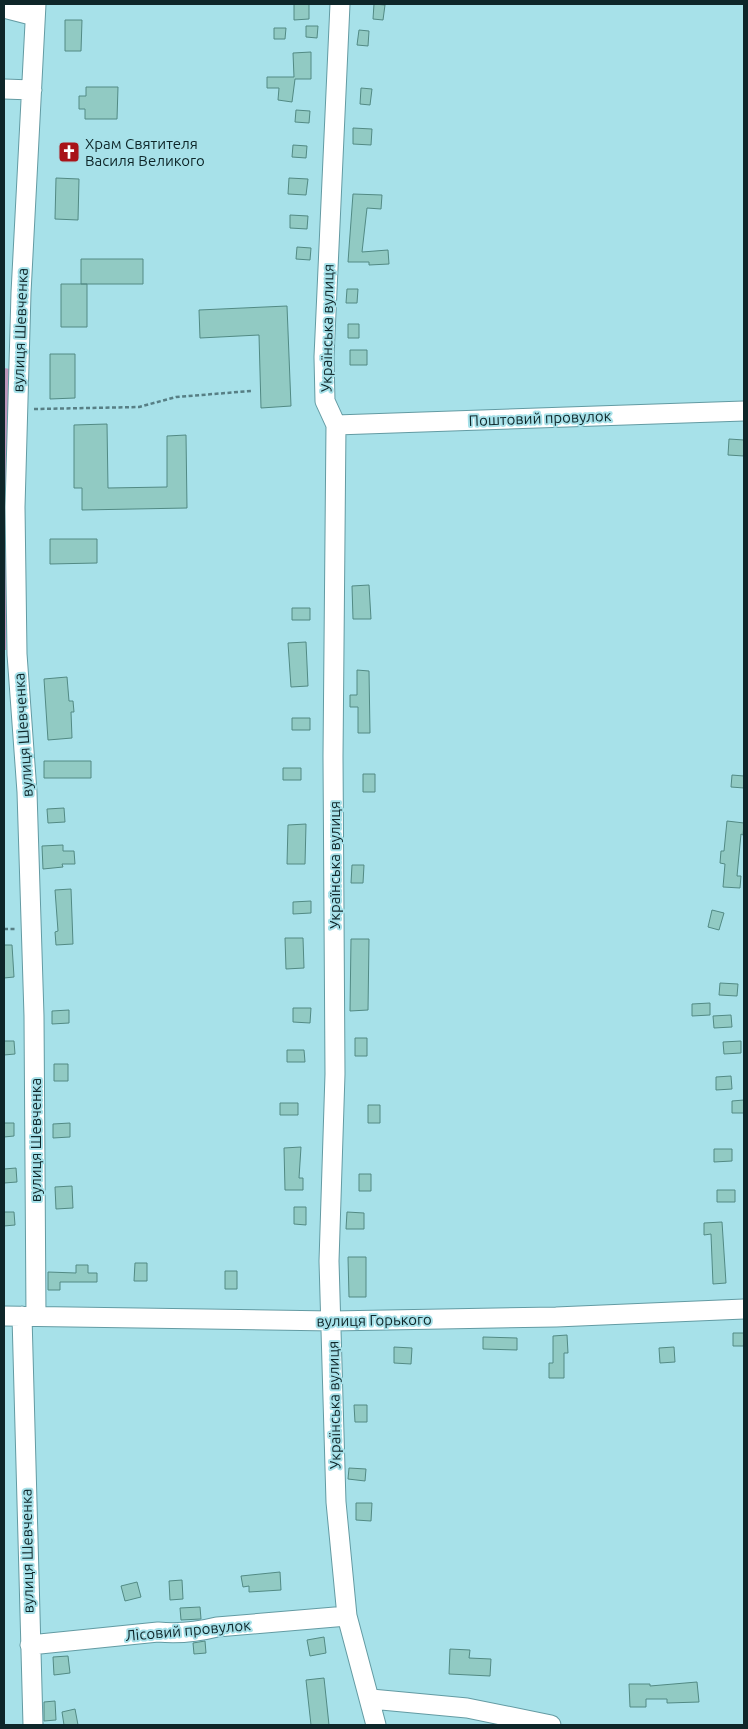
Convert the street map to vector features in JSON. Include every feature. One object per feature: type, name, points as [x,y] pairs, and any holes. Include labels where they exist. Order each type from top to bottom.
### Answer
[{"type":"street","name":"Українська вулиця","points":[[340,4],[324,358],[325,401],[336,426],[333,756],[335,1074],[329,1261],[336,1502],[347,1616],[371,1699],[376,1725]]},
{"type":"street","points":[[4,8],[36,10]]},
{"type":"street","name":"вулиця Шевченка","points":[[33,1725],[21,1316],[34,1006],[27,792],[17,654],[17,410],[20,292],[36,10]]},
{"type":"street","points":[[4,89],[32,90]]},
{"type":"street","name":"Поштовий провулок","points":[[336,426],[744,411]]},
{"type":"street","name":"вулиця Горького","points":[[21,1316],[332,1321],[556,1317],[744,1309]]},
{"type":"street","name":"Лісовий провулок","points":[[30,1646],[158,1632],[192,1632],[217,1627],[347,1616]]},
{"type":"street","points":[[371,1699],[466,1708],[550,1725]]},
{"type":"path","points":[[17,410],[139,407],[176,397],[251,391]]},
{"type":"shaded area","points":[[4,368],[10,369],[6,650],[4,650]]},
{"type":"building","points":[[294,4],[309,4],[309,19],[294,20]]},
{"type":"building","points":[[374,4],[385,5],[383,20],[373,19]]},
{"type":"building","points":[[65,20],[82,20],[81,51],[65,51]]},
{"type":"building","points":[[306,26],[318,26],[317,38],[306,37]]},
{"type":"building","points":[[274,28],[286,28],[285,39],[274,39]]},
{"type":"building","points":[[359,30],[369,31],[368,46],[357,45]]},
{"type":"building","points":[[311,52],[311,79],[295,79],[292,102],[278,100],[279,88],[267,88],[267,77],[294,77],[293,53]]},
{"type":"building","points":[[86,87],[118,87],[117,119],[85,119],[85,109],[79,109],[79,96],[86,96]]},
{"type":"building","points":[[361,88],[372,89],[370,105],[360,104]]},
{"type":"building","points":[[296,110],[310,111],[309,123],[295,122]]},
{"type":"building","points":[[353,128],[372,129],[371,145],[353,144]]},
{"type":"building","points":[[293,145],[307,146],[306,158],[292,157]]},
{"type":"building","points":[[56,178],[79,179],[78,220],[55,219]]},
{"type":"building","points":[[289,178],[308,179],[306,195],[288,194]]},
{"type":"building","points":[[353,194],[382,195],[381,209],[367,208],[362,252],[388,250],[389,264],[369,265],[369,262],[348,262]]},
{"type":"building","points":[[290,215],[308,216],[307,229],[290,228]]},
{"type":"building","points":[[297,247],[311,248],[310,260],[296,259]]},
{"type":"building","points":[[81,259],[143,259],[143,284],[81,284]]},
{"type":"building","points":[[61,284],[87,284],[87,327],[61,327]]},
{"type":"building","points":[[347,289],[358,289],[357,303],[346,303]]},
{"type":"building","points":[[287,306],[291,406],[261,408],[259,335],[200,338],[199,310]]},
{"type":"building","points":[[348,324],[359,324],[359,338],[348,338]]},
{"type":"building","points":[[350,350],[367,350],[367,365],[350,365]]},
{"type":"building","points":[[50,354],[75,354],[75,398],[50,399]]},
{"type":"building","points":[[107,424],[108,488],[167,487],[167,436],[186,435],[187,508],[82,510],[82,488],[74,488],[74,425]]},
{"type":"building","points":[[729,439],[744,440],[744,456],[728,455]]},
{"type":"building","points":[[50,539],[97,539],[97,563],[50,564]]},
{"type":"building","points":[[369,585],[371,619],[353,619],[352,586]]},
{"type":"building","points":[[292,608],[310,608],[310,620],[292,620]]},
{"type":"building","points":[[306,642],[308,686],[291,687],[288,643]]},
{"type":"building","points":[[357,670],[369,671],[370,733],[358,733],[358,707],[350,707],[350,695],[357,695]]},
{"type":"building","points":[[67,677],[69,701],[73,701],[74,712],[71,712],[72,738],[48,740],[44,679]]},
{"type":"building","points":[[292,718],[310,718],[310,730],[292,730]]},
{"type":"building","points":[[44,761],[91,761],[91,778],[44,778]]},
{"type":"building","points":[[283,768],[301,768],[301,780],[283,780]]},
{"type":"building","points":[[363,774],[375,774],[375,792],[363,792]]},
{"type":"building","points":[[732,775],[744,776],[744,788],[731,787]]},
{"type":"building","points":[[64,808],[65,822],[48,823],[47,809]]},
{"type":"building","points":[[727,821],[744,823],[743,835],[741,834],[737,876],[741,876],[740,888],[723,887],[725,864],[720,863],[721,851],[724,851]]},
{"type":"building","points":[[306,824],[305,864],[287,864],[288,825]]},
{"type":"building","points":[[63,845],[63,851],[74,851],[75,864],[62,864],[63,867],[43,869],[42,846]]},
{"type":"building","points":[[352,865],[364,865],[363,883],[351,883]]},
{"type":"building","points":[[71,889],[73,944],[56,945],[55,932],[58,931],[55,890]]},
{"type":"building","points":[[311,901],[311,913],[293,914],[293,902]]},
{"type":"building","points":[[712,910],[724,913],[719,930],[708,927]]},
{"type":"building","points":[[285,938],[303,938],[304,968],[286,969]]},
{"type":"building","points":[[351,939],[369,939],[368,1010],[350,1011]]},
{"type":"building","points":[[4,945],[12,945],[14,977],[4,978]]},
{"type":"building","points":[[720,983],[738,984],[737,996],[719,995]]},
{"type":"building","points":[[710,1003],[710,1015],[692,1016],[692,1004]]},
{"type":"building","points":[[293,1008],[311,1008],[310,1023],[293,1022]]},
{"type":"building","points":[[69,1010],[69,1023],[52,1024],[52,1011]]},
{"type":"building","points":[[731,1015],[732,1027],[714,1028],[713,1016]]},
{"type":"building","points":[[355,1038],[367,1038],[367,1056],[355,1056]]},
{"type":"building","points":[[4,1041],[14,1041],[15,1054],[4,1055]]},
{"type":"building","points":[[741,1041],[741,1053],[724,1054],[723,1042]]},
{"type":"building","points":[[287,1050],[304,1050],[305,1062],[287,1062]]},
{"type":"building","points":[[54,1064],[68,1064],[68,1081],[54,1081]]},
{"type":"building","points":[[731,1076],[732,1089],[716,1090],[716,1077]]},
{"type":"building","points":[[744,1100],[744,1113],[732,1113],[732,1101]]},
{"type":"building","points":[[280,1103],[298,1103],[298,1115],[280,1115]]},
{"type":"building","points":[[368,1105],[380,1105],[380,1123],[368,1123]]},
{"type":"building","points":[[4,1123],[14,1123],[14,1136],[4,1137]]},
{"type":"building","points":[[70,1123],[70,1137],[53,1138],[53,1124]]},
{"type":"building","points":[[301,1147],[299,1178],[303,1178],[303,1190],[285,1190],[284,1148]]},
{"type":"building","points":[[714,1149],[732,1149],[732,1161],[714,1162]]},
{"type":"building","points":[[16,1168],[17,1182],[4,1183],[4,1169]]},
{"type":"building","points":[[359,1174],[371,1174],[371,1191],[359,1191]]},
{"type":"building","points":[[72,1186],[73,1208],[56,1209],[55,1187]]},
{"type":"building","points":[[717,1190],[735,1190],[735,1202],[717,1202]]},
{"type":"building","points":[[294,1207],[306,1207],[306,1225],[294,1224]]},
{"type":"building","points":[[4,1212],[14,1212],[15,1225],[4,1226]]},
{"type":"building","points":[[347,1212],[364,1213],[364,1229],[346,1229]]},
{"type":"building","points":[[722,1222],[726,1283],[713,1284],[711,1234],[704,1235],[704,1223]]},
{"type":"building","points":[[348,1257],[366,1257],[366,1297],[349,1297]]},
{"type":"building","points":[[135,1263],[147,1263],[147,1281],[134,1281]]},
{"type":"building","points":[[76,1265],[88,1265],[88,1273],[97,1273],[97,1282],[60,1282],[60,1290],[48,1290],[48,1272],[76,1273]]},
{"type":"building","points":[[225,1271],[237,1271],[237,1289],[225,1289]]},
{"type":"building","points":[[733,1333],[744,1333],[744,1346],[733,1346]]},
{"type":"building","points":[[567,1335],[568,1353],[564,1353],[564,1378],[549,1378],[549,1363],[553,1363],[553,1336]]},
{"type":"building","points":[[483,1337],[517,1338],[517,1350],[483,1349]]},
{"type":"building","points":[[394,1347],[412,1348],[411,1364],[394,1363]]},
{"type":"building","points":[[674,1347],[675,1362],[660,1363],[659,1348]]},
{"type":"building","points":[[354,1405],[367,1405],[367,1422],[355,1422]]},
{"type":"building","points":[[349,1468],[366,1469],[365,1481],[348,1479]]},
{"type":"building","points":[[356,1503],[372,1503],[371,1521],[356,1520]]},
{"type":"building","points":[[280,1572],[281,1590],[249,1592],[249,1586],[243,1587],[241,1576]]},
{"type":"building","points":[[182,1580],[183,1599],[170,1600],[169,1581]]},
{"type":"building","points":[[137,1582],[141,1597],[125,1601],[121,1586]]},
{"type":"building","points":[[200,1607],[201,1619],[181,1620],[180,1608]]},
{"type":"building","points":[[324,1637],[326,1653],[310,1656],[307,1640]]},
{"type":"building","points":[[205,1641],[206,1653],[194,1654],[193,1643]]},
{"type":"building","points":[[450,1649],[470,1650],[469,1658],[491,1659],[490,1676],[449,1674]]},
{"type":"building","points":[[68,1656],[70,1673],[54,1675],[53,1657]]},
{"type":"building","points":[[324,1678],[329,1725],[311,1725],[306,1680]]},
{"type":"building","points":[[697,1682],[699,1702],[667,1703],[667,1699],[646,1699],[646,1707],[630,1707],[629,1684],[650,1684],[650,1686]]},
{"type":"building","points":[[55,1701],[56,1720],[44,1721],[44,1702]]},
{"type":"building","points":[[75,1709],[78,1725],[64,1725],[62,1712]]},
{"type":"place","name":"Храм Святителя Василя Великого","points":[[69,152]]}]
